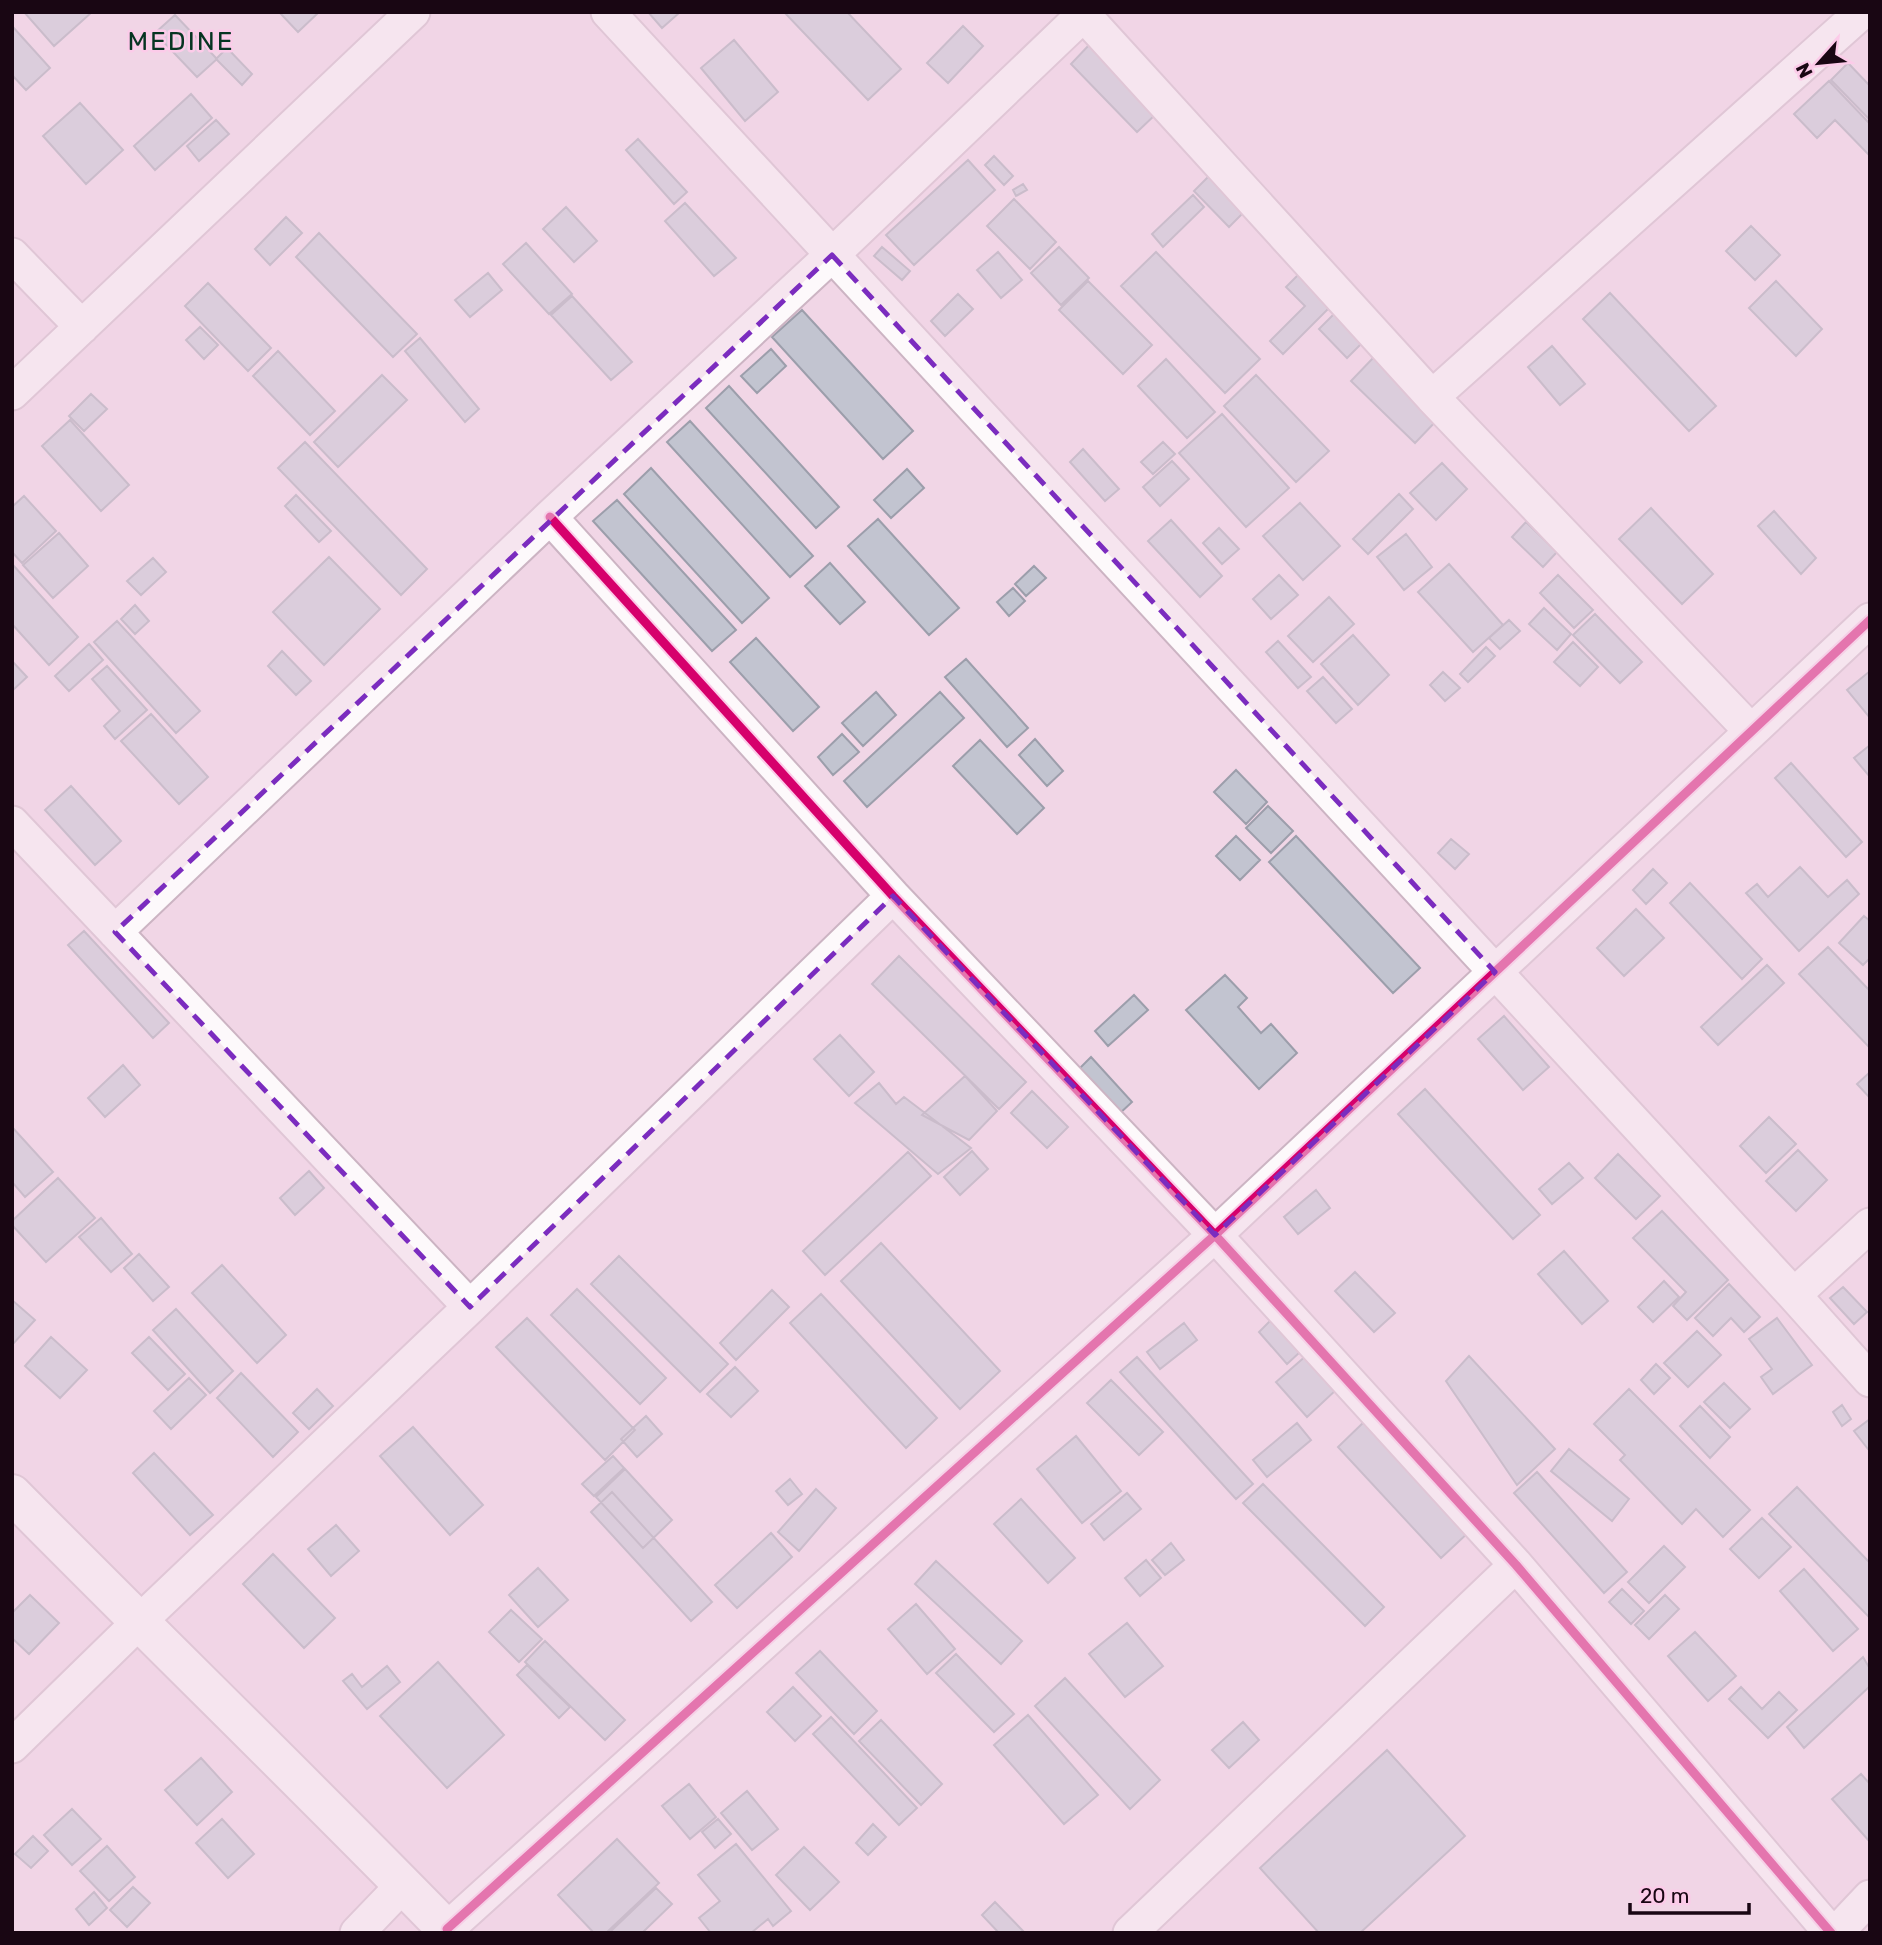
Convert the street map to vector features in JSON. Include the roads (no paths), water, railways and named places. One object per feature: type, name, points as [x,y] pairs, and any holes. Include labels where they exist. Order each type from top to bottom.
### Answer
[{"type":"street","points":[[12,393],[413,12]]},
{"type":"street","points":[[608,12],[1870,1380]]},
{"type":"street","points":[[1432,397],[1862,12]]},
{"type":"street","points":[[115,932],[550,517],[832,255],[1085,14],[1432,397],[1751,731]]},
{"type":"street","points":[[12,255],[82,327]]},
{"type":"street","points":[[550,517],[893,896],[1215,1235],[1516,1565],[1834,1933],[1870,1897]]},
{"type":"street","points":[[12,1494],[449,1931],[1215,1235],[1870,620]]},
{"type":"street","points":[[12,824],[470,1307]]},
{"type":"street","points":[[12,1746],[893,896]]},
{"type":"street","points":[[1794,1295],[1870,1225]]},
{"type":"street","points":[[1130,1933],[1516,1565]]},
{"type":"street","points":[[356,1933],[404,1884]]},
{"type":"district","name":"MEDINE","points":[[181,41]]}]
